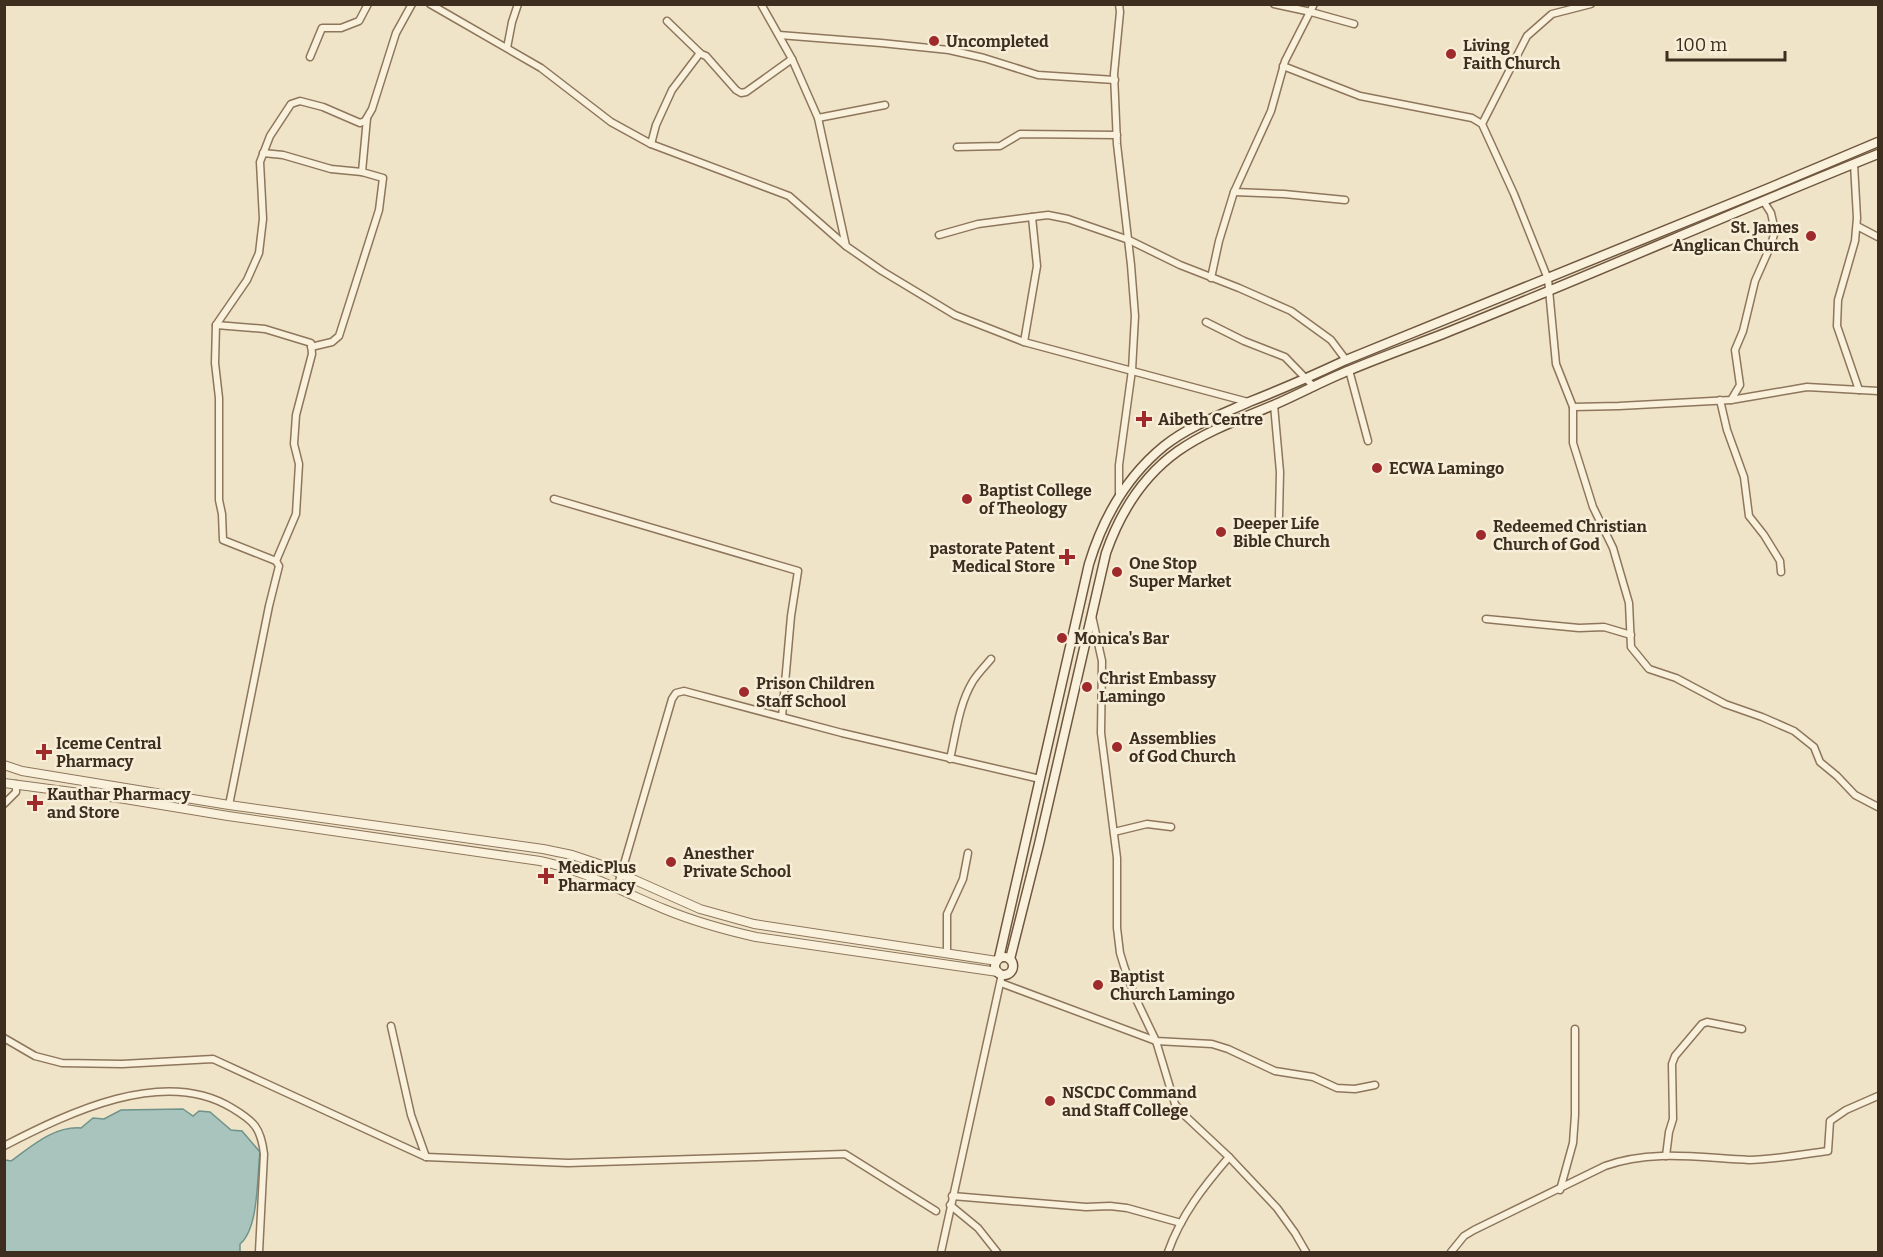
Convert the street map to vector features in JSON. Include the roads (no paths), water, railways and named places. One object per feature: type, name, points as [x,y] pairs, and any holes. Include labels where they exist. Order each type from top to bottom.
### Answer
[{"type":"main road","points":[[1878,142],[1346,360],[1195,426],[1165,445],[1150,459],[1119,495],[1106,518],[1089,564],[996,969],[1000,976],[1010,973],[1014,966],[1011,959],[1101,571],[1111,538],[1120,520],[1147,480],[1191,442],[1230,422],[1274,405],[1349,370],[1548,291],[1878,154]]},
{"type":"main road","points":[[998,960],[1003,957],[1011,959]]},
{"type":"street","points":[[310,57],[322,28],[341,28],[359,21],[368,4]]},
{"type":"street","points":[[229,805],[279,566],[276,561],[223,540],[219,500],[216,325],[247,280],[259,253],[263,219],[260,162],[270,136],[291,104],[300,101],[323,107],[360,123],[365,121],[372,109],[396,33],[412,4]]},
{"type":"street","points":[[430,4],[541,68],[611,122],[651,144],[789,196],[846,246],[882,271],[955,315],[1024,342],[1249,403]]},
{"type":"street","points":[[507,48],[518,4]]},
{"type":"street","points":[[761,4],[792,59],[818,118],[846,246]]},
{"type":"street","points":[[1119,4],[1115,80],[1117,135],[1135,316],[1132,370],[1119,465],[1119,495]]},
{"type":"street","points":[[1274,4],[1354,24]]},
{"type":"street","points":[[1211,278],[1218,241],[1234,192],[1270,111],[1283,66],[1314,4]]},
{"type":"street","points":[[1482,124],[1527,36],[1552,14],[1591,4]]},
{"type":"street","points":[[667,21],[706,56],[741,93],[746,92],[792,59]]},
{"type":"street","points":[[779,35],[946,50],[984,58],[1038,75],[1115,80]]},
{"type":"street","points":[[651,144],[656,125],[672,90],[700,53]]},
{"type":"street","points":[[1283,66],[1360,96],[1472,118],[1482,124],[1514,194],[1548,279],[1556,364],[1573,407],[1573,443],[1593,507],[1613,548],[1629,603],[1631,647],[1649,669],[1676,678],[1725,704],[1794,731],[1814,747],[1820,762],[1855,795],[1878,807]]},
{"type":"street","points":[[818,118],[885,105]]},
{"type":"street","points":[[363,172],[367,118]]},
{"type":"street","points":[[957,147],[1000,146],[1020,134],[1117,135]]},
{"type":"street","points":[[263,153],[383,178],[379,210],[339,336],[332,342],[311,347]]},
{"type":"street","points":[[1854,164],[1857,226],[1838,300],[1837,326],[1859,390]]},
{"type":"street","points":[[1234,192],[1278,193],[1345,200]]},
{"type":"street","points":[[1731,400],[1740,386],[1735,350],[1743,331],[1755,282],[1772,245],[1775,231],[1771,213],[1764,202]]},
{"type":"street","points":[[939,235],[978,224],[1048,215],[1068,219],[1129,240],[1211,278],[1291,311],[1331,340],[1346,360]]},
{"type":"street","points":[[1024,342],[1037,266],[1032,217]]},
{"type":"street","points":[[1857,226],[1878,237]]},
{"type":"street","points":[[1206,322],[1244,341],[1285,357],[1314,387]]},
{"type":"street","points":[[216,325],[265,329],[311,343],[312,354],[296,416],[294,444],[299,464],[296,514],[276,561]]},
{"type":"street","points":[[1349,370],[1368,441]]},
{"type":"street","points":[[1573,407],[1731,400],[1807,387],[1878,391]]},
{"type":"street","points":[[1720,400],[1727,430],[1744,477],[1749,516],[1780,561],[1781,572]]},
{"type":"street","points":[[1274,405],[1280,472],[1279,516]]},
{"type":"street","points":[[554,499],[798,571],[791,616],[782,717]]},
{"type":"street","points":[[1092,615],[1102,661],[1101,733],[1118,858],[1117,928],[1120,953],[1136,997],[1156,1041],[1174,1104],[1277,1208],[1306,1252]]},
{"type":"street","points":[[1486,619],[1579,628],[1604,627],[1631,635]]},
{"type":"street","points":[[950,759],[967,693],[974,679],[991,659]]},
{"type":"street","points":[[617,888],[672,699],[676,693],[684,691],[950,759],[1040,779]]},
{"type":"street","points":[[4,765],[22,771],[229,805],[543,849],[599,864],[700,909],[754,924],[998,960]]},
{"type":"street","points":[[4,804],[16,792],[22,771]]},
{"type":"street","points":[[4,783],[540,861],[577,870],[664,909],[731,932],[1000,976],[1156,1041],[1212,1044],[1275,1071],[1313,1077],[1337,1088],[1355,1089],[1375,1085]]},
{"type":"street","points":[[1114,832],[1148,825],[1171,827]]},
{"type":"street","points":[[947,953],[947,914],[963,879],[968,853]]},
{"type":"street","points":[[941,1252],[1000,976]]},
{"type":"street","points":[[1665,1155],[1673,1119],[1672,1064],[1675,1056],[1702,1024],[1707,1022],[1742,1029]]},
{"type":"street","points":[[391,1026],[411,1114],[426,1157]]},
{"type":"street","points":[[1560,1190],[1573,1143],[1575,1029]]},
{"type":"street","points":[[4,1038],[35,1056],[62,1063],[122,1064],[213,1059],[426,1157],[568,1163],[845,1154],[936,1211]]},
{"type":"street","points":[[4,1146],[50,1122],[133,1095],[169,1090],[193,1092],[220,1100],[249,1118],[262,1140],[264,1154],[259,1252]]},
{"type":"street","points":[[1451,1252],[1464,1236],[1474,1230],[1560,1190],[1605,1166],[1622,1160],[1665,1155],[1751,1160],[1828,1151],[1830,1121],[1846,1110],[1878,1096]]},
{"type":"street","points":[[1168,1252],[1181,1223],[1202,1189],[1229,1157]]},
{"type":"street","points":[[952,1196],[1086,1208],[1110,1206],[1127,1208],[1181,1223]]},
{"type":"street","points":[[950,1205],[978,1228],[997,1252]]},
{"type":"water","points":[[183,1109],[193,1116],[199,1111],[210,1112],[231,1130],[242,1131],[260,1152],[254,1214],[251,1226],[240,1244],[240,1252],[5,1252],[5,1160],[11,1161],[35,1143],[62,1130],[81,1128],[93,1118],[104,1119],[121,1110]]},
{"type":"place","name":"Uncompleted","points":[[934,41]]},
{"type":"place","name":"Living Faith Church","points":[[1451,54]]},
{"type":"place","name":"St. James Anglican Church","points":[[1811,236]]},
{"type":"place","name":"Aibeth Centre","points":[[1144,419]]},
{"type":"place","name":"ECWA Lamingo","points":[[1377,468]]},
{"type":"place","name":"Baptist College of Theology","points":[[967,499]]},
{"type":"place","name":"Deeper Life Bible Church","points":[[1221,532]]},
{"type":"place","name":"Redeemed Christian Church of God","points":[[1481,535]]},
{"type":"place","name":"pastorate Patent Medical Store","points":[[1067,557]]},
{"type":"place","name":"One Stop Super Market","points":[[1117,572]]},
{"type":"place","name":"Monica's Bar","points":[[1062,638]]},
{"type":"place","name":"Christ Embassy Lamingo","points":[[1087,687]]},
{"type":"place","name":"Prison Children Staff School","points":[[744,692]]},
{"type":"place","name":"Assemblies of God Church","points":[[1117,747]]},
{"type":"place","name":"Iceme Central Pharmacy","points":[[44,752]]},
{"type":"place","name":"Kauthar Pharmacy and Store","points":[[35,803]]},
{"type":"place","name":"Anesther Private School","points":[[671,862]]},
{"type":"place","name":"MedicPlus Pharmacy","points":[[546,876]]},
{"type":"place","name":"Baptist Church Lamingo","points":[[1098,985]]},
{"type":"place","name":"NSCDC Command and Staff College","points":[[1050,1101]]}]
